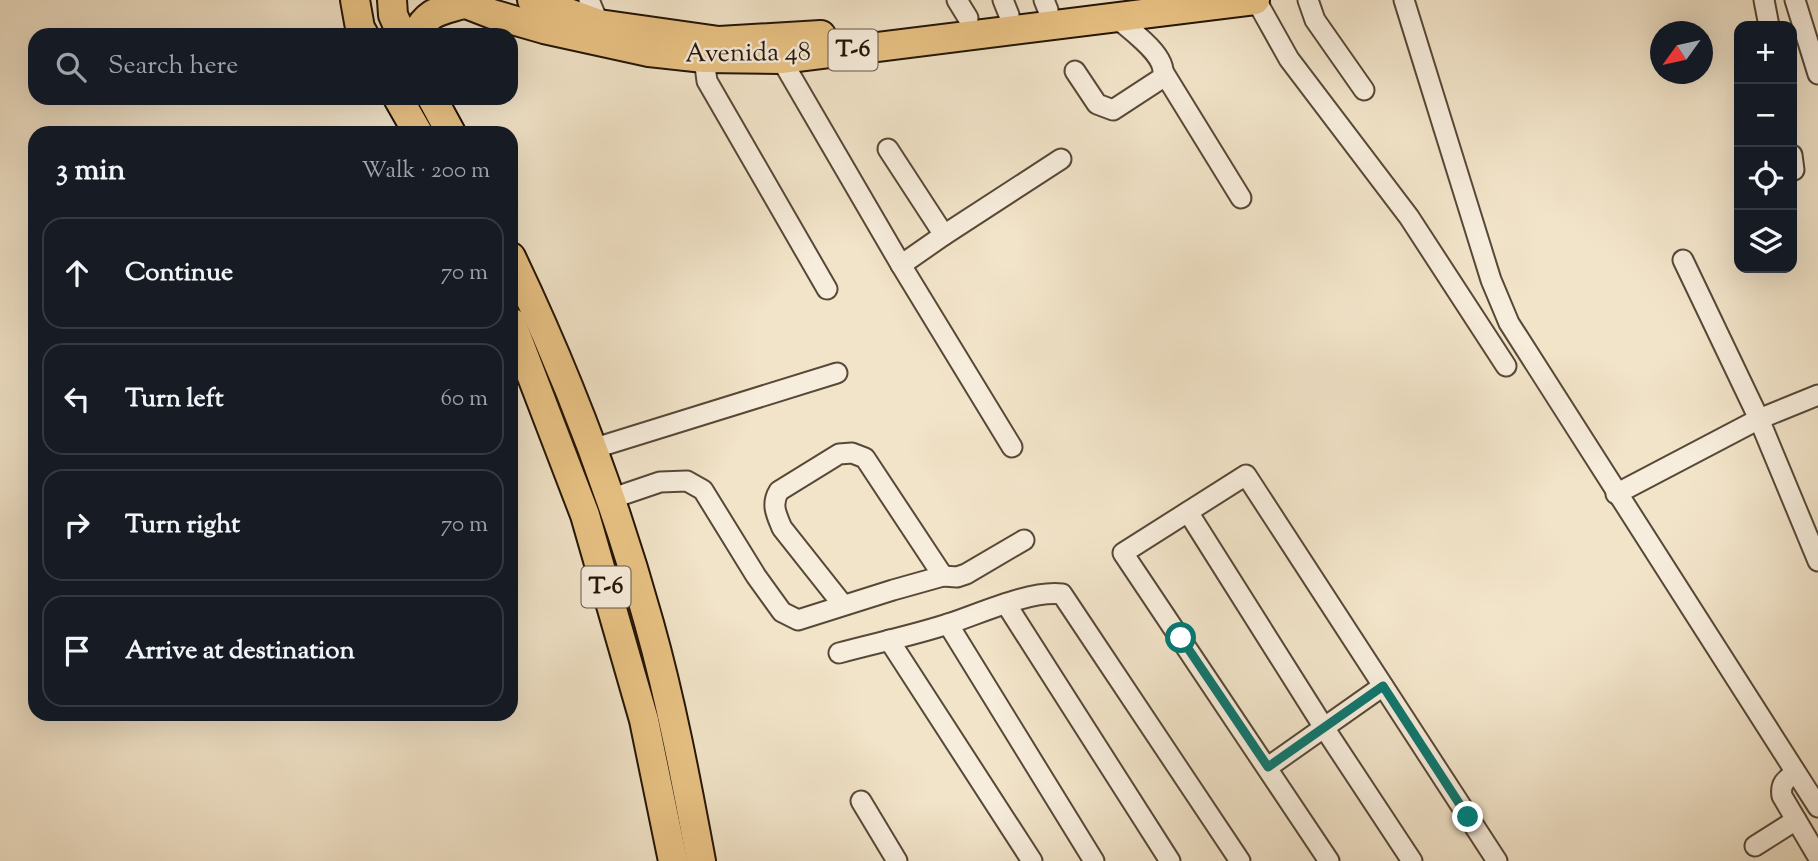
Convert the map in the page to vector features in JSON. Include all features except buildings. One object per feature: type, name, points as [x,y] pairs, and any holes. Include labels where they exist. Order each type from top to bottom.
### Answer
[{"type":"highway","points":[[343,0],[360,28]]},
{"type":"highway","points":[[355,0],[361,28]]},
{"type":"highway","points":[[392,0],[393,15],[399,28]]},
{"type":"highway","name":"Avenida 48","points":[[532,0],[719,41],[797,38],[962,9],[1046,5],[1118,9]]},
{"type":"highway","name":"Avenida 48","points":[[459,2],[570,35],[649,52],[704,58],[781,59],[1118,9],[1255,0]]},
{"type":"highway","points":[[419,28],[422,21],[435,12],[459,2]]},
{"type":"highway","points":[[402,105],[414,126]]},
{"type":"highway","points":[[436,105],[447,126]]},
{"type":"highway","name":"T-6","points":[[518,271],[543,323],[593,449],[649,623],[683,762],[701,861]]},
{"type":"highway","name":"T-6","points":[[518,339],[585,515],[644,720],[673,861]]},
{"type":"street","points":[[1255,0],[1289,60],[1409,217],[1506,366]]},
{"type":"street","points":[[1308,0],[1315,20],[1364,90]]},
{"type":"street","points":[[1404,0],[1491,280],[1509,323],[1818,807]]},
{"type":"street","points":[[1764,0],[1768,21]]},
{"type":"street","points":[[1795,0],[1818,74]]},
{"type":"street","points":[[1075,71],[1097,104],[1113,110],[1162,78],[1164,65],[1159,57],[1118,9]]},
{"type":"street","points":[[704,58],[707,81],[827,289]]},
{"type":"street","points":[[781,59],[901,265],[1012,447]]},
{"type":"street","points":[[1164,73],[1241,198]]},
{"type":"street","points":[[888,149],[944,234]]},
{"type":"street","points":[[901,265],[1061,159]]},
{"type":"street","points":[[1683,260],[1759,419],[1818,561]]},
{"type":"street","points":[[593,449],[836,373]]},
{"type":"street","points":[[1616,494],[1759,419],[1818,395]]},
{"type":"street","points":[[843,605],[782,528],[774,500],[779,491],[839,454],[852,453],[865,458],[943,576]]},
{"type":"street","points":[[1329,861],[1123,553],[1245,475],[1497,861]]},
{"type":"street","points":[[610,499],[660,482],[687,481],[703,490],[755,576],[782,612],[798,620],[943,576],[957,577],[967,574],[1024,540]]},
{"type":"street","points":[[1188,512],[1412,861]]},
{"type":"street","points":[[839,653],[948,624],[1006,604],[1062,594],[1240,861]]},
{"type":"street","points":[[1006,604],[1170,861]]},
{"type":"street","points":[[948,624],[1094,861]]},
{"type":"street","points":[[889,640],[1032,861]]},
{"type":"street","points":[[1268,767],[1383,686]]},
{"type":"street","points":[[1795,773],[1784,781],[1782,796],[1818,857]]},
{"type":"street","points":[[861,801],[897,861]]},
{"type":"street","points":[[1755,846],[1796,820]]},
{"type":"route","points":[[1181,638],[1268,767],[1383,686],[1468,817]]}]
